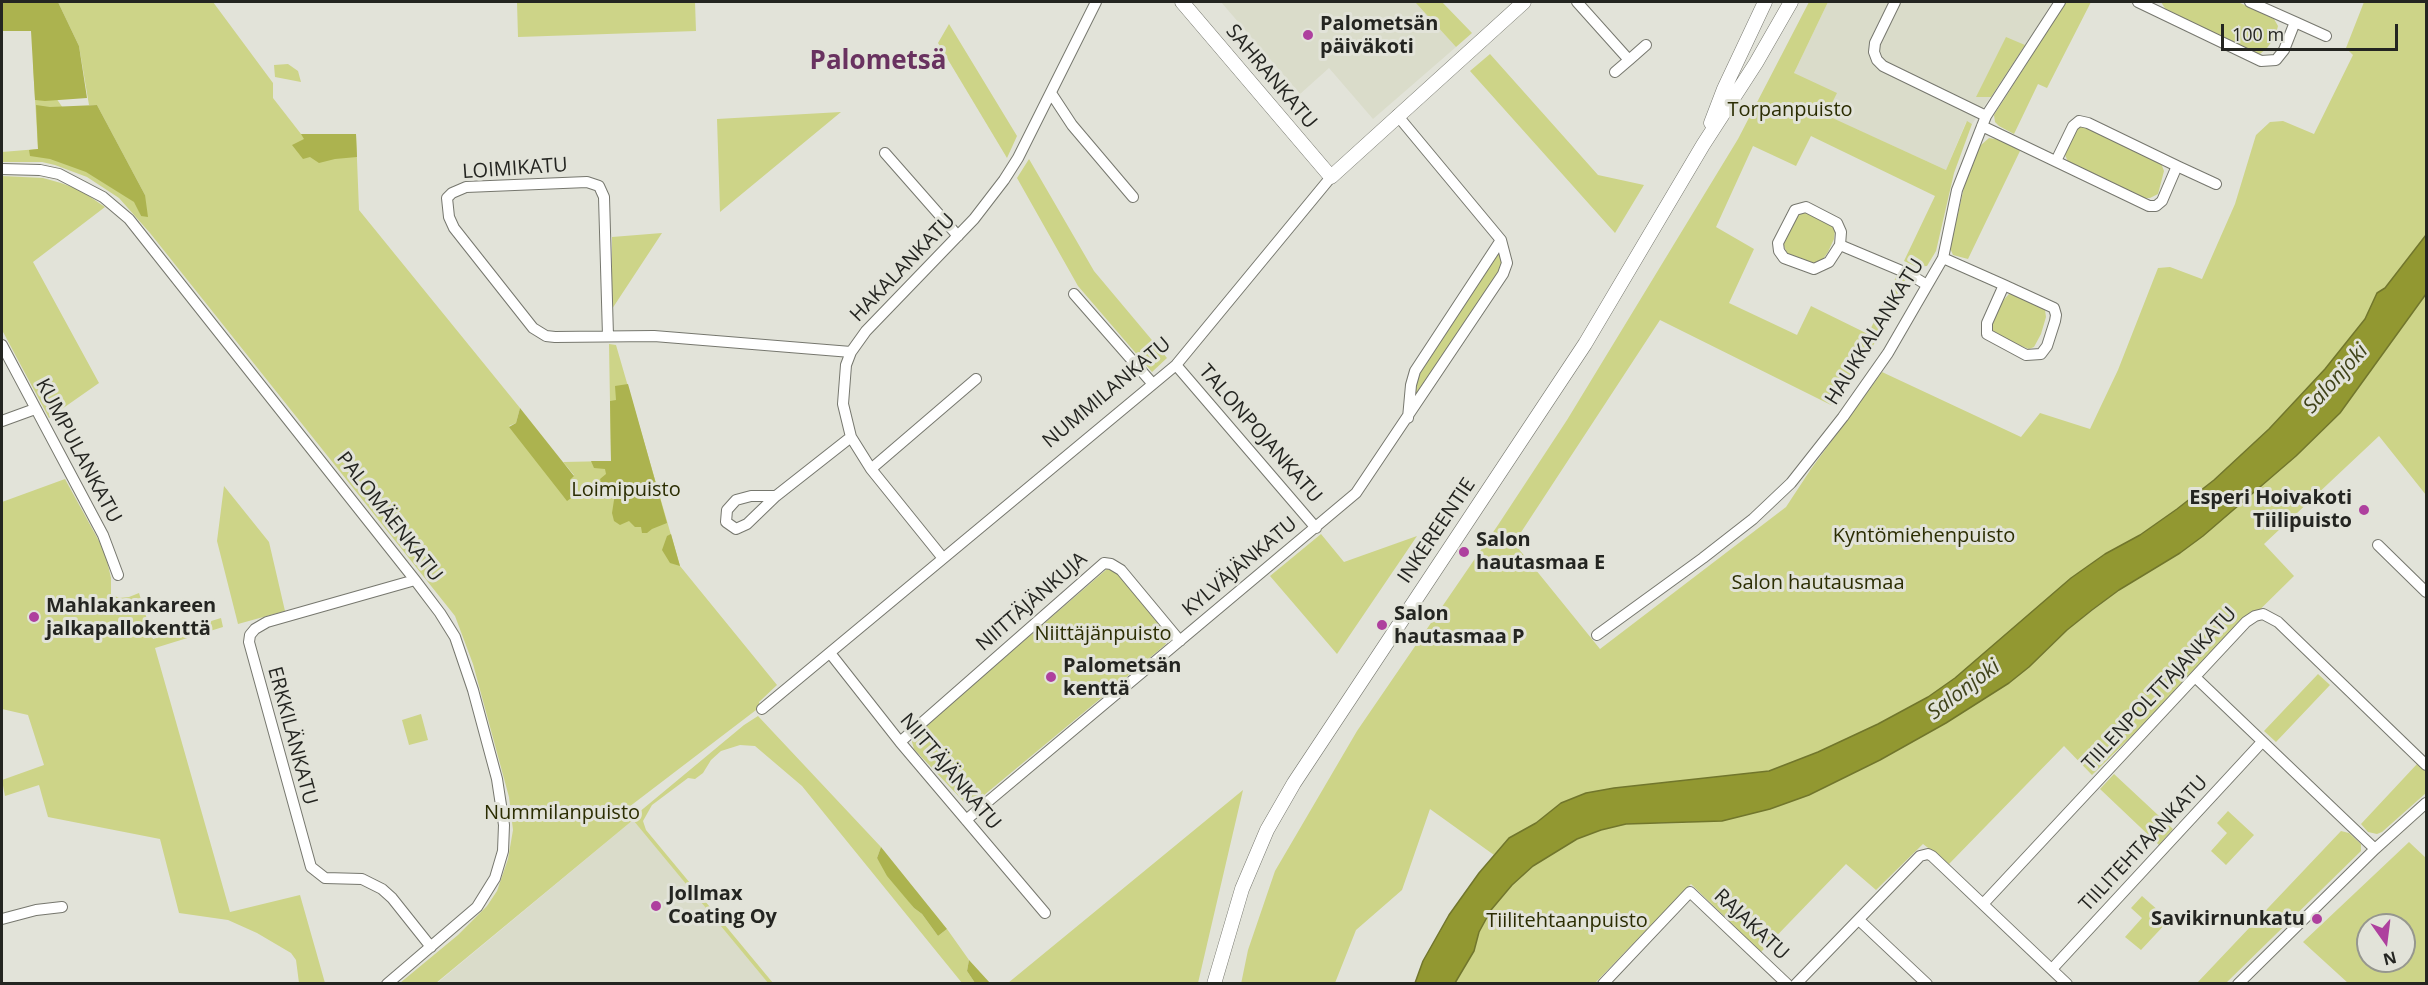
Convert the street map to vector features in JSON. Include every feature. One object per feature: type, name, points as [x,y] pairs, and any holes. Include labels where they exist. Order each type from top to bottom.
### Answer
[{"type":"street","name":"HAKALANKATU","points":[[942,557],[871,469],[851,437],[846,422],[843,392],[846,365],[850,352],[866,331],[958,236],[1004,180],[1018,158],[1096,2]]},
{"type":"street","name":"SAHRANKATU","points":[[1182,2],[1331,177]]},
{"type":"street","name":"NUMMILANKATU","points":[[762,709],[1176,364],[1331,177],[1524,2]]},
{"type":"street","points":[[1577,2],[1629,60]]},
{"type":"street","name":"INKEREENTIE","points":[[1703,145],[1724,89],[1765,2]]},
{"type":"street","name":"INKEREENTIE","points":[[1214,984],[1242,889],[1267,830],[1294,783],[1585,344],[1791,2]]},
{"type":"street","points":[[1895,2],[1875,43],[1874,52],[1877,60],[1883,66],[2056,161],[2149,206],[2156,206],[2162,201],[2177,166]]},
{"type":"street","name":"HAUKKALANKATU","points":[[1597,635],[1753,519],[1791,483],[1843,417],[1888,353],[1942,258],[1957,190],[1984,121],[2060,2]]},
{"type":"street","points":[[2138,2],[2152,5],[2261,61],[2268,62],[2276,60],[2284,50],[2295,22]]},
{"type":"street","points":[[2250,2],[2326,36]]},
{"type":"street","points":[[1615,72],[1647,45]]},
{"type":"street","points":[[1051,93],[1072,125],[1133,197]]},
{"type":"street","points":[[1397,115],[1501,240]]},
{"type":"street","points":[[2056,161],[2073,126],[2079,121],[2088,123],[2216,184]]},
{"type":"street","points":[[885,153],[958,236]]},
{"type":"street","name":"PALOMÄENKATU","points":[[2,169],[40,170],[59,174],[104,197],[129,219],[416,580],[448,624],[459,647],[497,779],[504,825],[499,868],[488,892],[477,907],[387,984]]},
{"type":"street","name":"LOIMIKATU","points":[[608,336],[604,197],[599,186],[587,182],[466,187],[452,193],[447,198],[446,205],[454,228],[532,328],[546,336],[555,337],[654,336],[850,352]]},
{"type":"street","points":[[1802,207],[1810,208],[1837,223],[1841,232],[1840,245],[1829,262],[1814,269],[1784,258],[1779,252],[1778,243],[1795,210],[1802,207]]},
{"type":"street","name":"KYLVÄJÄNKATU","points":[[1408,418],[1411,385],[1415,371],[1501,240]]},
{"type":"street","name":"KYLVÄJÄNKATU","points":[[966,820],[1356,493],[1503,274],[1507,263],[1501,240]]},
{"type":"street","points":[[1840,245],[1909,274],[1927,285]]},
{"type":"street","points":[[1942,258],[2004,285],[2054,308],[2055,321],[2047,346],[2041,354],[2026,355],[1987,334],[1987,323],[2004,285]]},
{"type":"street","points":[[1074,294],[1152,383]]},
{"type":"street","name":"KUMPULANKATU","points":[[2,345],[103,535],[118,575]]},
{"type":"street","name":"TALONPOJANKATU","points":[[1176,364],[1316,528]]},
{"type":"street","points":[[871,469],[976,379]]},
{"type":"street","points":[[2,421],[35,409]]},
{"type":"street","points":[[777,496],[751,496],[736,500],[726,510],[726,522],[731,528],[741,528],[851,437]]},
{"type":"street","points":[[2378,545],[2427,592]]},
{"type":"street","name":"NIITTÄJÄNKUJA","points":[[900,742],[1104,563],[1121,570],[1180,641]]},
{"type":"street","name":"ERKKILÄNKATU","points":[[416,580],[267,622],[255,630],[249,642],[311,867],[325,878],[362,879],[382,889],[431,946]]},
{"type":"street","name":"TIILENPOLTTAJANKATU","points":[[1983,904],[2246,622],[2255,616],[2263,614],[2278,622],[2427,765]]},
{"type":"street","name":"NIITTÄJÄNKATU","points":[[830,653],[900,742],[1046,913]]},
{"type":"street","points":[[2195,677],[2375,849]]},
{"type":"street","name":"TIILITEHTAANKATU","points":[[2052,969],[2262,742]]},
{"type":"street","points":[[2238,984],[2375,849],[2427,803]]},
{"type":"street","points":[[1796,984],[1920,856],[1928,854],[2067,984]]},
{"type":"street","name":"RAJAKATU","points":[[1603,984],[1690,892],[1787,984]]},
{"type":"street","points":[[2,919],[36,910],[62,907]]},
{"type":"street","points":[[1859,920],[1927,984]]},
{"type":"shaded area","points":[[1221,2],[1415,2],[1456,47],[1373,119],[1329,68],[1300,94]]},
{"type":"shaded area","points":[[1828,2],[2052,2],[2032,36],[1972,124],[1966,122],[1946,170],[1825,115],[1794,73]]},
{"type":"shaded area","points":[[633,820],[768,983],[436,984]]},
{"type":"green space","points":[[2,2],[58,2],[79,46],[87,98],[35,100],[31,31],[2,31]]},
{"type":"green space","points":[[58,2],[213,2],[273,83],[273,98],[301,134],[356,134],[359,210],[520,408],[516,423],[509,426],[570,480],[574,475],[563,462],[611,461],[609,344],[616,345],[680,566],[777,685],[759,702],[760,707],[625,810],[632,818],[744,725],[758,716],[881,847],[877,858],[938,936],[947,929],[969,960],[967,971],[975,983],[962,983],[802,786],[755,746],[740,745],[721,751],[711,760],[703,773],[695,779],[688,778],[652,805],[643,821],[646,830],[773,983],[768,983],[633,820],[436,983],[400,983],[458,935],[487,906],[497,891],[508,859],[513,830],[509,797],[473,664],[455,616],[150,233],[119,198],[87,177],[55,165],[42,162],[2,162],[2,152],[38,149],[33,65],[123,194],[135,202],[141,216],[145,195],[97,105],[89,105],[79,46]]},
{"type":"green space","points":[[517,2],[695,2],[696,31],[518,37]]},
{"type":"green space","points":[[1415,2],[1442,2],[1472,33],[1456,47]]},
{"type":"green space","name":"Kyntömiehenpuisto","points":[[1809,2],[1828,2],[1794,73],[1837,93],[1826,115],[1946,170],[1967,121],[1972,124],[1954,173],[1936,251],[1927,266],[1917,267],[1904,261],[1935,196],[1811,136],[1796,166],[1753,146],[1716,227],[1754,249],[1729,303],[1797,335],[1811,306],[1868,334],[1897,275],[1905,280],[1867,357],[1831,405],[1660,320],[1514,543],[1600,649],[1786,507],[1882,372],[2021,437],[2040,413],[2090,429],[2118,370],[2158,268],[2170,267],[2202,279],[2235,204],[2256,135],[2270,122],[2283,121],[2314,134],[2353,55],[2346,48],[2364,2],[2426,2],[2426,235],[2385,288],[2377,293],[2365,319],[2325,369],[2269,429],[2214,480],[2140,535],[2105,554],[2071,578],[2012,631],[1928,697],[1818,752],[1769,771],[1614,788],[1561,803],[1536,823],[1509,838],[1494,855],[1430,809],[1402,890],[1356,930],[1335,983],[1241,984],[1248,950],[1275,871],[1357,731],[1567,420],[1738,139]]},
{"type":"green space","points":[[2066,2],[2091,2],[2047,88],[2038,84],[2014,134],[1999,126],[1995,122],[1994,115]]},
{"type":"green space","points":[[2161,2],[2238,2],[2274,19],[2278,26],[2275,37],[2267,48],[2260,54],[2253,53],[2166,10]]},
{"type":"green space","points":[[949,24],[1017,136],[1007,158],[938,43]]},
{"type":"green space","points":[[2006,37],[2025,45],[1991,97],[1976,97]]},
{"type":"green space","points":[[1490,54],[1598,175],[1644,185],[1615,233],[1470,71]]},
{"type":"green space","points":[[288,64],[298,71],[301,82],[275,77],[274,65]]},
{"type":"green space","points":[[36,105],[50,107],[97,105],[145,195],[148,217],[141,216],[134,202],[86,172],[50,159],[30,156],[29,150],[38,149]]},
{"type":"green space","points":[[841,112],[720,212],[717,119]]},
{"type":"green space","points":[[2084,126],[2161,163],[2164,171],[2158,194],[2150,198],[2142,198],[2069,164],[2065,155],[2068,146],[2079,127]]},
{"type":"green space","points":[[301,134],[356,134],[357,157],[319,163],[310,157],[303,159],[292,145],[304,139]]},
{"type":"green space","points":[[1989,138],[2001,140],[2020,151],[1968,259],[1953,255],[1950,248],[1965,183],[1975,153]]},
{"type":"green space","points":[[1029,159],[1094,271],[1167,358],[1152,372],[1078,286],[1017,178]]},
{"type":"green space","points":[[2,176],[43,178],[61,183],[80,190],[105,207],[33,262],[99,383],[49,418],[2,330]]},
{"type":"green space","points":[[1804,212],[1817,216],[1832,225],[1835,230],[1828,252],[1823,259],[1813,263],[1787,253],[1784,246],[1784,238],[1798,215]]},
{"type":"green space","points":[[662,233],[612,309],[612,237]]},
{"type":"green space","points":[[1501,240],[1507,263],[1408,418],[1411,385]]},
{"type":"green space","points":[[2009,294],[2022,295],[2040,304],[2045,310],[2046,317],[2041,334],[2034,347],[2029,349],[1999,337],[1993,331],[1992,325],[2000,304]]},
{"type":"green space","name":"Tiilitehtaanpuisto","points":[[2426,294],[2426,495],[2379,436],[2264,544],[2294,576],[2092,775],[2064,746],[1949,864],[1923,844],[1876,890],[1846,864],[1761,952],[1691,884],[1595,983],[1455,984],[1474,951],[1479,932],[1491,910],[1512,885],[1533,866],[1577,839],[1626,824],[1688,823],[2009,683],[2067,630],[2119,590],[2180,553],[2296,456],[2340,413]]},
{"type":"green space","name":"Loimipuisto","points":[[628,384],[667,523],[647,533],[642,533],[641,527],[635,527],[629,521],[620,525],[614,521],[612,513],[616,487],[603,489],[600,479],[606,474],[605,469],[594,468],[591,461],[611,461],[610,401],[616,400],[615,386]]},
{"type":"green space","points":[[520,408],[574,476],[570,480],[577,494],[567,501],[509,427],[516,423]]},
{"type":"green space","points":[[65,479],[105,552],[111,578],[111,594],[119,598],[139,593],[153,639],[221,618],[223,627],[155,648],[230,912],[300,895],[325,983],[299,983],[296,960],[291,953],[257,933],[228,920],[179,913],[160,839],[48,817],[39,785],[5,796],[2,780],[44,765],[28,715],[2,709],[2,502]]},
{"type":"green space","points":[[224,486],[269,542],[285,611],[238,624],[217,541]]},
{"type":"green space","points":[[671,534],[680,566],[670,563],[662,550],[667,536]]},
{"type":"green space","points":[[1321,534],[1344,562],[1417,536],[1337,654],[1270,576]]},
{"type":"green space","name":"Niittäjänpuisto","points":[[1107,569],[1116,572],[1166,633],[1168,639],[1165,645],[983,796],[974,801],[964,802],[914,749],[912,742],[914,736]]},
{"type":"green space","points":[[2318,674],[2330,685],[2276,742],[2264,731]]},
{"type":"green space","points":[[421,714],[428,740],[409,745],[402,720]]},
{"type":"green space","points":[[2417,764],[2426,772],[2426,793],[2382,832],[2377,834],[2368,832],[2361,824]]},
{"type":"green space","points":[[2114,774],[2173,829],[2159,845],[2100,789]]},
{"type":"green space","points":[[1243,790],[1198,983],[1008,983]]},
{"type":"green space","points":[[2228,811],[2254,835],[2226,865],[2211,851],[2227,833],[2217,823]]},
{"type":"green space","points":[[2341,831],[2349,833],[2361,844],[2361,851],[2226,983],[2197,983]]},
{"type":"green space","points":[[2409,842],[2426,858],[2426,983],[2348,983],[2303,942]]},
{"type":"green space","points":[[881,847],[947,929],[938,936],[922,914],[914,908],[887,876],[877,858]]},
{"type":"green space","points":[[2142,896],[2169,920],[2141,950],[2125,937],[2142,918],[2131,908]]},
{"type":"green space","points":[[969,960],[990,983],[975,983],[967,971]]},
{"type":"water","name":"Salonjoki","points":[[2426,235],[2426,294],[2340,413],[2296,456],[2203,536],[2092,610],[2009,683],[1946,723],[1880,760],[1809,795],[1770,809],[1722,821],[1626,824],[1577,839],[1533,866],[1512,885],[1491,910],[1479,932],[1474,951],[1455,983],[1415,983],[1423,961],[1449,915],[1479,873],[1509,838],[1536,823],[1561,803],[1586,793],[1614,788],[1769,771],[1818,752],[1878,724],[1928,697],[1955,678],[2071,578],[2177,509],[2214,480],[2269,429],[2325,369],[2365,319],[2377,293],[2385,288]]},
{"type":"place","name":"Palometsän päiväkoti","points":[[1308,35]]},
{"type":"place","name":"Esperi Hoivakoti Tiilipuisto","points":[[2364,510]]},
{"type":"place","name":"Salon hautasmaa E","points":[[1464,552]]},
{"type":"place","name":"Mahlakankareen jalkapallokenttä","points":[[34,617]]},
{"type":"place","name":"Salon hautasmaa P","points":[[1382,625]]},
{"type":"place","name":"Palometsän kenttä","points":[[1051,677]]},
{"type":"place","name":"Jollmax Coating Oy","points":[[656,906]]},
{"type":"place","name":"Savikirnunkatu","points":[[2317,919]]},
{"type":"district","name":"Palometsä","points":[[878,62]]},
{"type":"park label","name":"Torpanpuisto","points":[[1790,110]]},
{"type":"park label","name":"Salon hautausmaa","points":[[1818,583]]},
{"type":"park label","name":"Nummilanpuisto","points":[[562,813]]}]
